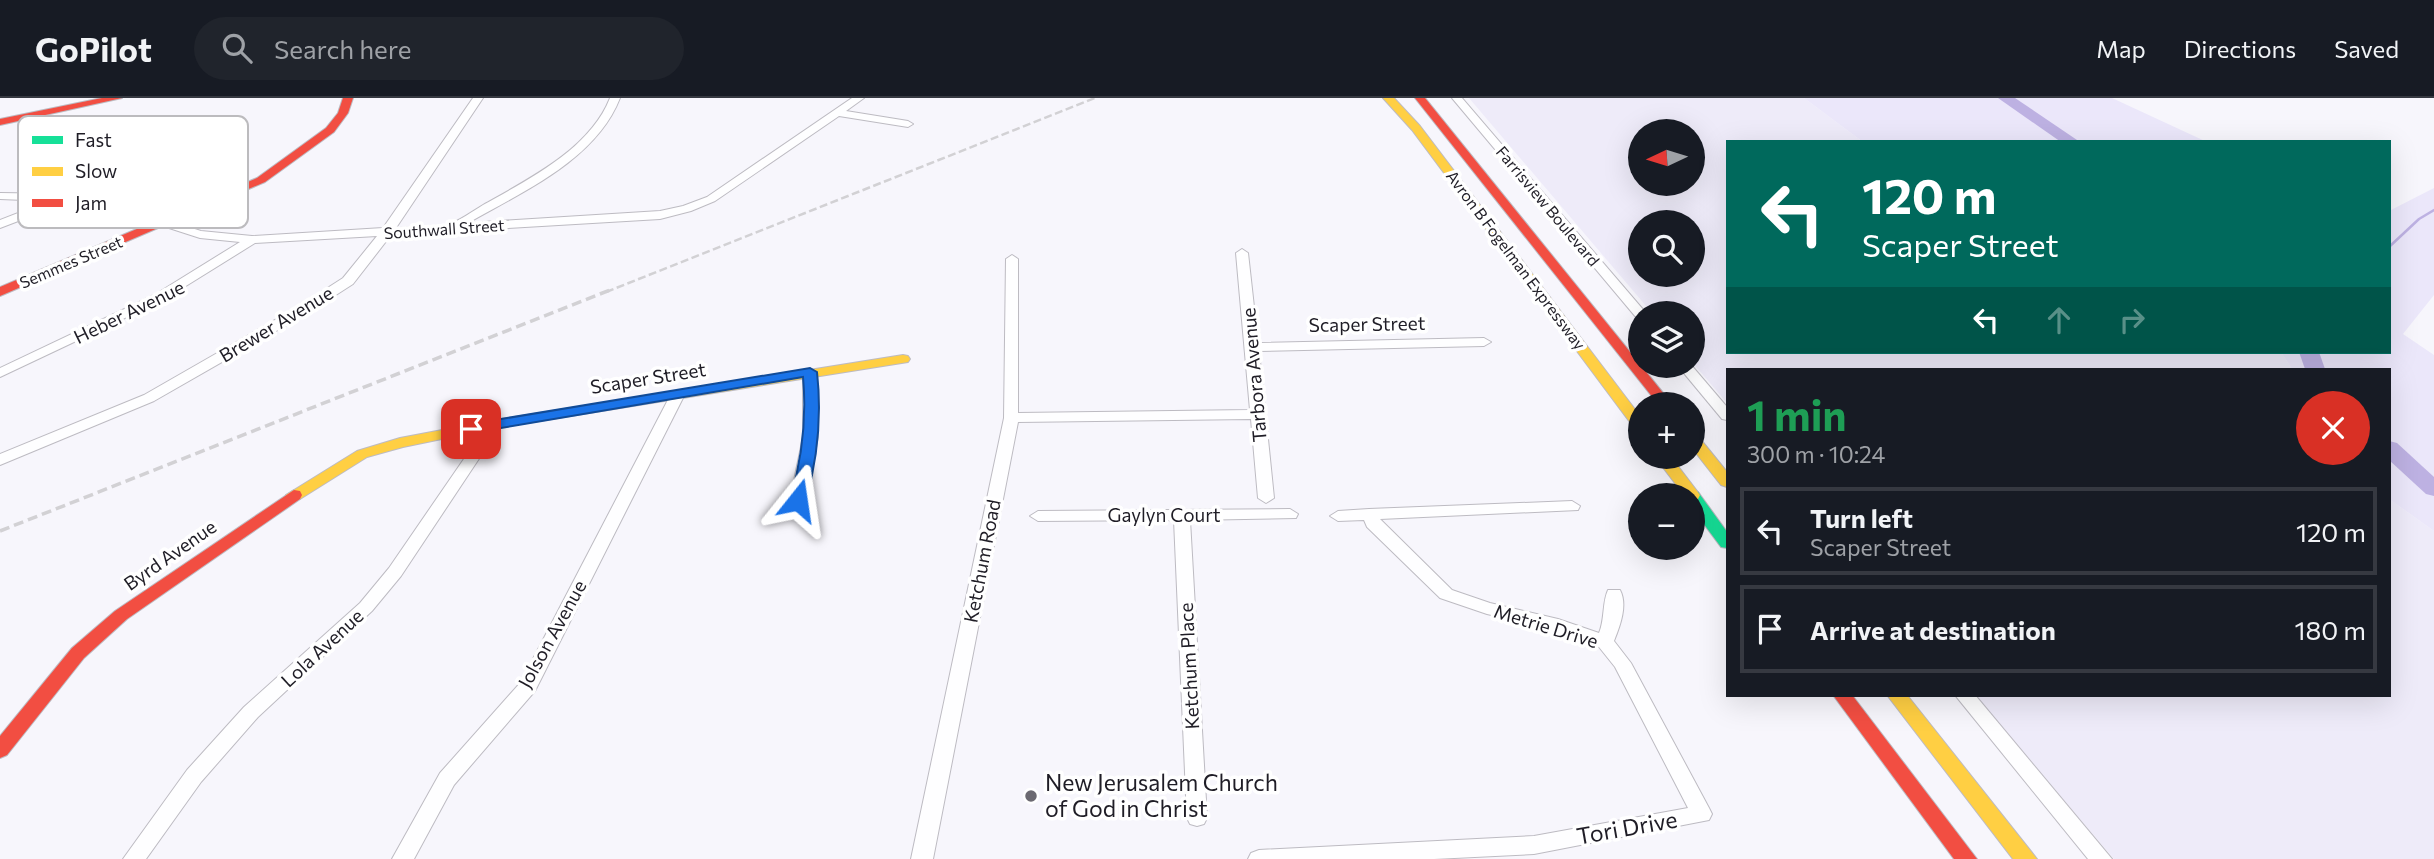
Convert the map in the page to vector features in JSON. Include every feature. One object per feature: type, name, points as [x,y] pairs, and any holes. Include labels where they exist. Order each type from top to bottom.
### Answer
[{"type":"main road","points":[[29,116],[117,98]]},
{"type":"main road","name":"Semmes Street","points":[[248,186],[304,153],[330,130],[343,113],[348,98]]},
{"type":"main road","name":"Avron B Fogelman Expressway","points":[[1388,98],[1416,128],[1628,410]]},
{"type":"main road","name":"Avron B Fogelman Expressway","points":[[1420,98],[1655,392]]},
{"type":"main road","points":[[0,122],[18,118]]},
{"type":"main road","name":"Semmes Street","points":[[0,292],[153,228]]},
{"type":"main road","name":"Scaper Street","points":[[400,443],[495,424],[903,359]]},
{"type":"main road","name":"Byrd Avenue","points":[[0,750],[78,653],[121,615],[320,477],[362,454],[400,443]]},
{"type":"main road","points":[[1705,454],[1726,481]]},
{"type":"main road","points":[[1705,513],[1726,541]]},
{"type":"main road","points":[[1844,697],[1966,859]]},
{"type":"main road","points":[[1898,697],[2026,859]]},
{"type":"street","name":"Brewer Avenue","points":[[0,460],[149,398],[348,281],[386,233],[478,98]]},
{"type":"street","points":[[451,229],[583,146],[605,120],[615,98]]},
{"type":"street","name":"Southwall Street","points":[[181,228],[200,234],[252,240],[634,217],[687,209],[710,199],[859,98]]},
{"type":"street","name":"Farrisview Boulevard","points":[[1457,98],[1630,301]]},
{"type":"street","points":[[837,113],[908,124]]},
{"type":"street","name":"Southwall Street","points":[[0,197],[18,197]]},
{"type":"street","points":[[0,224],[18,217]]},
{"type":"street","name":"Heber Avenue","points":[[0,373],[144,307],[197,278],[252,240]]},
{"type":"street","name":"Tarbora Avenue","points":[[1242,253],[1266,498]]},
{"type":"street","name":"Ketchum Road","points":[[922,859],[1011,418],[1012,259]]},
{"type":"street","name":"Scaper Street","points":[[1252,347],[1484,342]]},
{"type":"street","points":[[798,500],[809,459],[813,405],[810,372]]},
{"type":"street","points":[[1695,378],[1726,415]]},
{"type":"street","name":"Jolson Avenue","points":[[403,859],[447,779],[528,686],[678,394]]},
{"type":"street","points":[[1011,418],[1258,414]]},
{"type":"street","name":"Lola Avenue","points":[[134,859],[194,776],[251,712],[366,607],[395,572],[495,424]]},
{"type":"street","points":[[1338,516],[1572,506]]},
{"type":"street","name":"Gaylyn Court","points":[[1038,516],[1290,514]]},
{"type":"street","name":"Metrie Drive","points":[[1369,514],[1373,523],[1446,594],[1487,608],[1552,623],[1605,642],[1622,663],[1702,814]]},
{"type":"street","name":"Ketchum Place","points":[[1182,515],[1197,818]]},
{"type":"street","points":[[1605,642],[1614,622],[1614,594]]},
{"type":"street","points":[[1966,697],[2101,859]]},
{"type":"street","name":"Tori Drive","points":[[1259,859],[1538,852],[1702,814]]},
{"type":"shaded area","points":[[1469,98],[1804,98],[1860,140],[1726,140],[1726,354],[2282,354],[2291,368],[1726,368],[1726,402],[1705,377],[1705,301],[1642,301],[1630,287],[1705,287],[1705,210],[1628,210],[1628,285]]},
{"type":"shaded area","points":[[1804,98],[2112,98],[2203,140],[1860,140]]},
{"type":"shaded area","points":[[2434,188],[2434,295],[2403,334],[2434,355],[2434,531],[2391,500],[2391,368],[2291,368],[2282,354],[2391,354],[2391,210]]},
{"type":"shaded area","points":[[2391,500],[2434,531],[2434,859],[2114,859],[1976,697],[2391,697]]},
{"type":"waterway","points":[[2005,98],[2069,140]]},
{"type":"waterway","points":[[2391,245],[2419,219],[2434,210]]},
{"type":"waterway","points":[[2310,354],[2315,368]]},
{"type":"waterway","points":[[2391,450],[2434,489]]},
{"type":"railway","points":[[606,292],[1095,98]]},
{"type":"railway","points":[[0,531],[610,290]]},
{"type":"traffic: fast","points":[[1705,513],[1726,542]]},
{"type":"traffic: slow","points":[[1388,98],[1416,128],[1628,410]]},
{"type":"traffic: slow","points":[[294,495],[362,454],[400,443],[495,424],[903,359]]},
{"type":"traffic: slow","points":[[1705,454],[1726,481]]},
{"type":"traffic: slow","points":[[1672,469],[1683,483]]},
{"type":"traffic: slow","points":[[1898,697],[2026,859]]},
{"type":"traffic: jam","points":[[29,116],[117,98]]},
{"type":"traffic: jam","points":[[248,186],[261,180],[330,130],[343,113],[348,98]]},
{"type":"traffic: jam","points":[[1420,98],[1655,392]]},
{"type":"traffic: jam","points":[[0,122],[18,118]]},
{"type":"traffic: jam","points":[[0,292],[149,228]]},
{"type":"traffic: jam","points":[[0,750],[78,653],[121,615],[294,495]]},
{"type":"traffic: jam","points":[[1844,697],[1966,859]]},
{"type":"place","name":"New Jerusalem Church of God in Christ","points":[[1031,796]]},
{"type":"route","points":[[471,429],[810,372],[813,405],[809,459],[798,500]]}]
